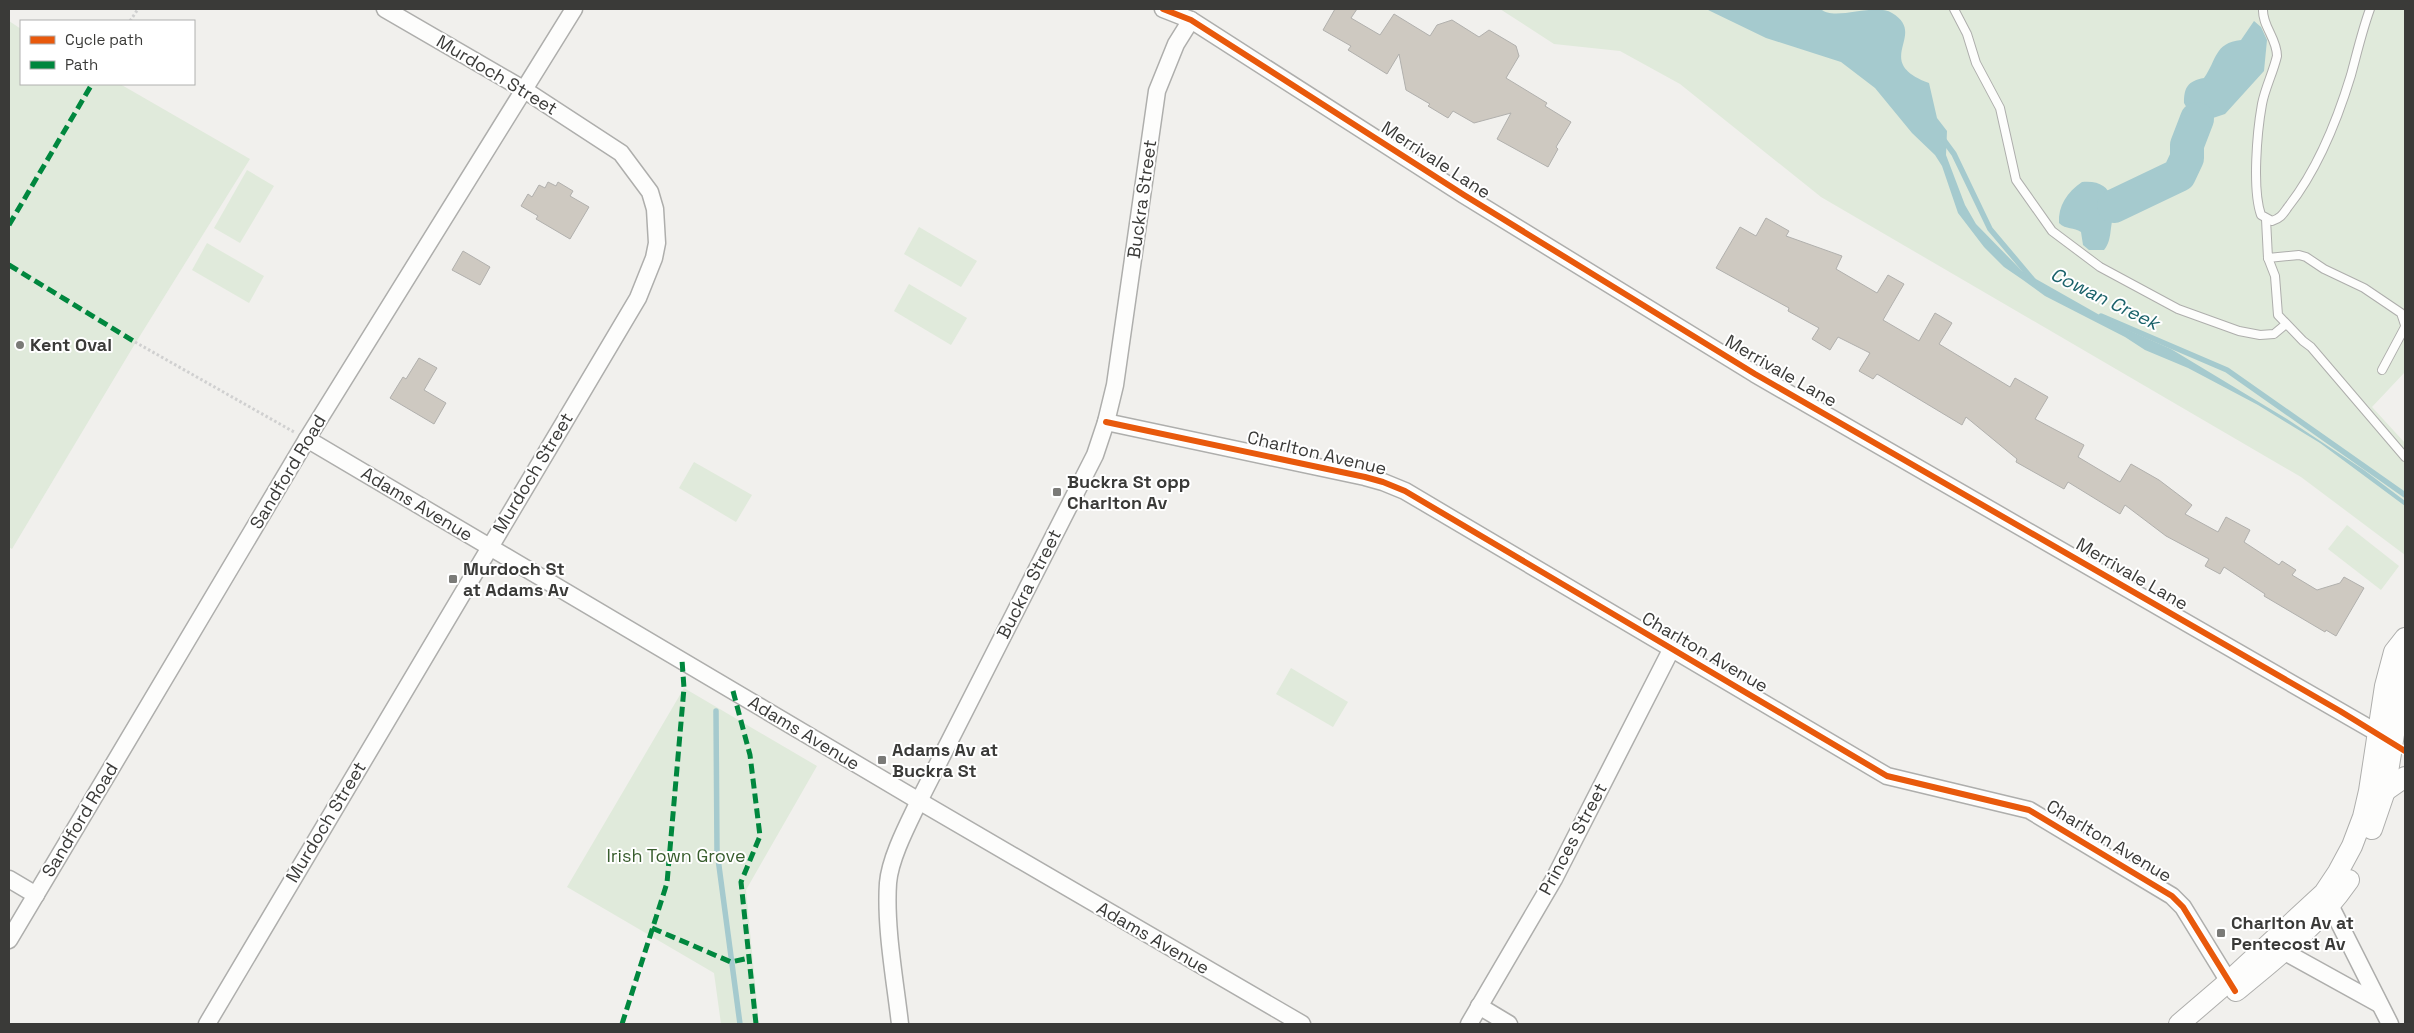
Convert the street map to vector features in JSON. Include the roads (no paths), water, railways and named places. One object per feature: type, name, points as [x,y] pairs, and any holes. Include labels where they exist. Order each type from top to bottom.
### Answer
[{"type":"street","name":"Murdoch Street","points":[[207,1024],[489,546],[638,298],[648,275],[657,242],[655,209],[650,192],[621,153],[523,89],[385,9]]},
{"type":"street","name":"Sandford Road","points":[[9,940],[307,439],[574,9]]},
{"type":"street","name":"Merrivale Lane","points":[[1163,9],[1191,20],[1455,190],[1755,374],[2392,742]]},
{"type":"street","name":"Buckra Street","points":[[900,1024],[891,941],[888,882],[905,831],[918,801],[1095,455],[1106,422],[1115,385],[1158,91],[1176,44],[1191,20]]},
{"type":"street","name":"Charlton Avenue","points":[[1106,422],[1383,482],[1405,491],[1670,650],[1887,776],[2029,810],[2172,896],[2183,907],[2232,987]]},
{"type":"street","name":"Adams Avenue","points":[[307,439],[918,801],[1302,1024]]},
{"type":"street","points":[[2179,1024],[2285,952],[2327,899],[2338,872],[2352,846],[2363,817],[2369,791],[2392,742],[2386,686],[2394,652],[2405,638]]},
{"type":"street","name":"Princes Street","points":[[1469,1024],[1554,880],[1670,650]]},
{"type":"street","points":[[2194,1024],[2349,880],[2365,849],[2384,791],[2405,665]]},
{"type":"street","points":[[2384,791],[2405,777]]},
{"type":"street","points":[[9,879],[36,895]]},
{"type":"street","points":[[2327,899],[2390,1024]]},
{"type":"street","points":[[2285,952],[2379,1004]]},
{"type":"street","points":[[1479,1006],[1509,1024]]},
{"type":"lane","points":[[1954,9],[1967,34],[1976,64],[2000,108],[2016,180],[2052,231],[2100,268],[2178,309],[2239,331],[2260,334],[2274,334],[2286,324]]},
{"type":"lane","points":[[2263,9],[2265,24],[2277,49],[2274,69],[2262,103],[2256,166],[2258,208],[2261,215],[2272,221],[2279,219],[2306,182],[2339,109],[2370,9]]},
{"type":"lane","points":[[2266,219],[2268,258],[2275,276],[2278,315],[2311,347],[2405,457]]},
{"type":"lane","points":[[2268,258],[2299,255],[2306,257],[2324,269],[2364,288],[2401,313],[2405,326],[2382,370]]},
{"type":"water","points":[[1706,9],[1821,9],[1835,14],[1865,10],[1884,10],[1892,13],[1902,21],[1905,30],[1901,57],[1904,66],[1912,75],[1929,83],[1937,118],[1947,131],[1946,155],[1965,205],[1976,224],[2022,271],[2119,326],[2171,349],[2287,419],[2364,470],[2405,501],[2405,506],[2320,443],[2258,405],[2188,368],[2145,350],[2125,337],[2045,296],[2004,267],[1984,247],[1958,213],[1942,166],[1935,155],[1912,133],[1875,88],[1841,62],[1766,38]]},
{"type":"water","points":[[2254,21],[2261,27],[2267,40],[2264,71],[2225,114],[2207,120],[2191,115],[2184,103],[2188,86],[2194,81],[2204,78],[2217,53],[2226,45],[2241,40]]},
{"type":"water","points":[[2082,182],[2093,182],[2101,185],[2107,189],[2110,195],[2113,211],[2109,240],[2104,250],[2089,250],[2083,245],[2081,232],[2064,227],[2059,223],[2060,211],[2064,200]]},
{"type":"waterway","points":[[2114,206],[2179,175],[2187,158],[2187,145],[2197,119]]},
{"type":"waterway","name":"Cowan Creek","points":[[1943,139],[1954,154],[1990,229],[2033,280]]},
{"type":"waterway","name":"Cowan Creek","points":[[2101,316],[2227,370],[2405,495]]},
{"type":"waterway","points":[[716,711],[717,851],[740,1024]]},
{"type":"place","name":"Kent Oval","points":[[20,345]]},
{"type":"place","name":"Buckra St opp Charlton Av","points":[[1057,492]]},
{"type":"place","name":"Murdoch St at Adams Av","points":[[453,579]]},
{"type":"place","name":"Adams Av at Buckra St","points":[[882,760]]},
{"type":"place","name":"Charlton Av at Pentecost Av","points":[[2221,933]]},
{"type":"park label","name":"Irish Town Grove","points":[[676,856]]}]
